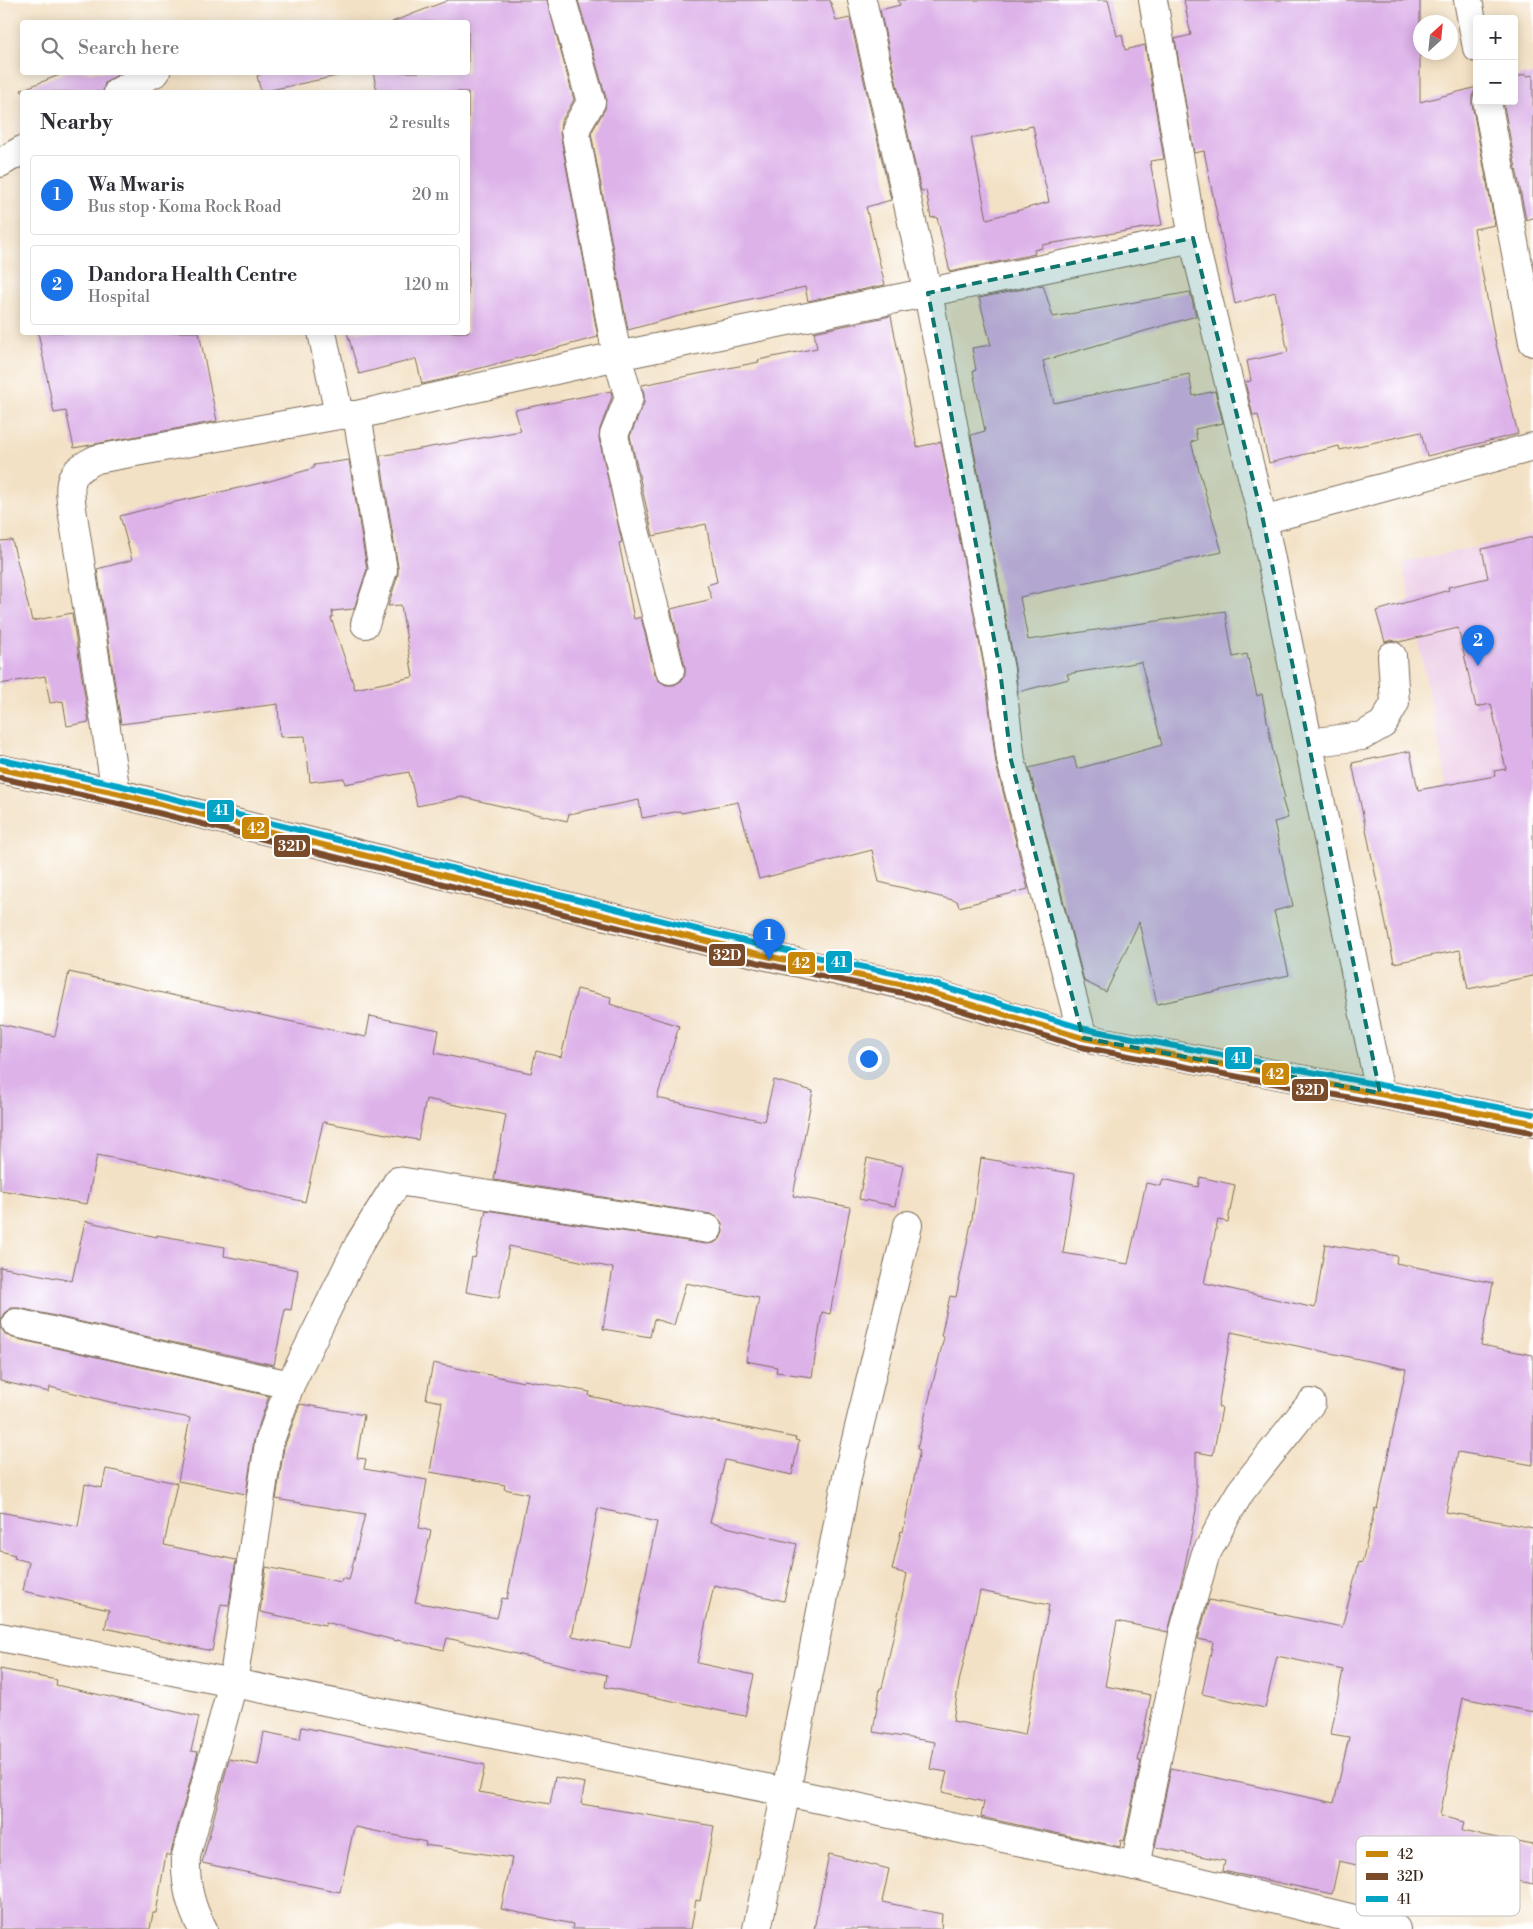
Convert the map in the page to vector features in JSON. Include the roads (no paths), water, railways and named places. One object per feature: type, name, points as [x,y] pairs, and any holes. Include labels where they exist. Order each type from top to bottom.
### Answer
[{"type":"main road","points":[[0,769],[116,793],[762,955],[908,986],[1083,1038],[1380,1092],[1533,1123]]},
{"type":"street","points":[[562,0],[591,102],[574,130],[617,356],[629,398],[614,435],[630,510],[670,670]]},
{"type":"street","points":[[862,0],[928,293],[1000,670],[1010,760],[1083,1038]]},
{"type":"street","points":[[1154,0],[1194,238],[1263,520],[1380,1092]]},
{"type":"street","points":[[1468,0],[1473,27]]},
{"type":"street","points":[[122,90],[150,75]]},
{"type":"street","points":[[1488,105],[1533,342]]},
{"type":"street","points":[[0,163],[20,151]]},
{"type":"street","points":[[116,793],[70,492],[72,478],[80,467],[97,460],[348,415],[617,356],[1194,238]]},
{"type":"street","points":[[323,335],[348,415],[383,570],[365,624]]},
{"type":"street","points":[[1263,520],[1533,447]]},
{"type":"street","points":[[1309,743],[1362,736],[1383,724],[1395,703],[1392,656]]},
{"type":"street","points":[[203,1929],[198,1921],[189,1894],[186,1856],[233,1683],[269,1443],[290,1386],[359,1244],[398,1181],[708,1229]]},
{"type":"street","points":[[757,1929],[786,1792],[847,1477],[908,1225]]},
{"type":"street","points":[[16,1323],[290,1386]]},
{"type":"street","points":[[1135,1866],[1183,1634],[1205,1556],[1241,1491],[1311,1403]]},
{"type":"street","points":[[0,1637],[786,1792],[1135,1866],[1396,1929]]},
{"type":"place","name":"Dandora Health Centre","points":[[1478,666]]},
{"type":"place","name":"Wa Mwaris","points":[[769,960]]}]
